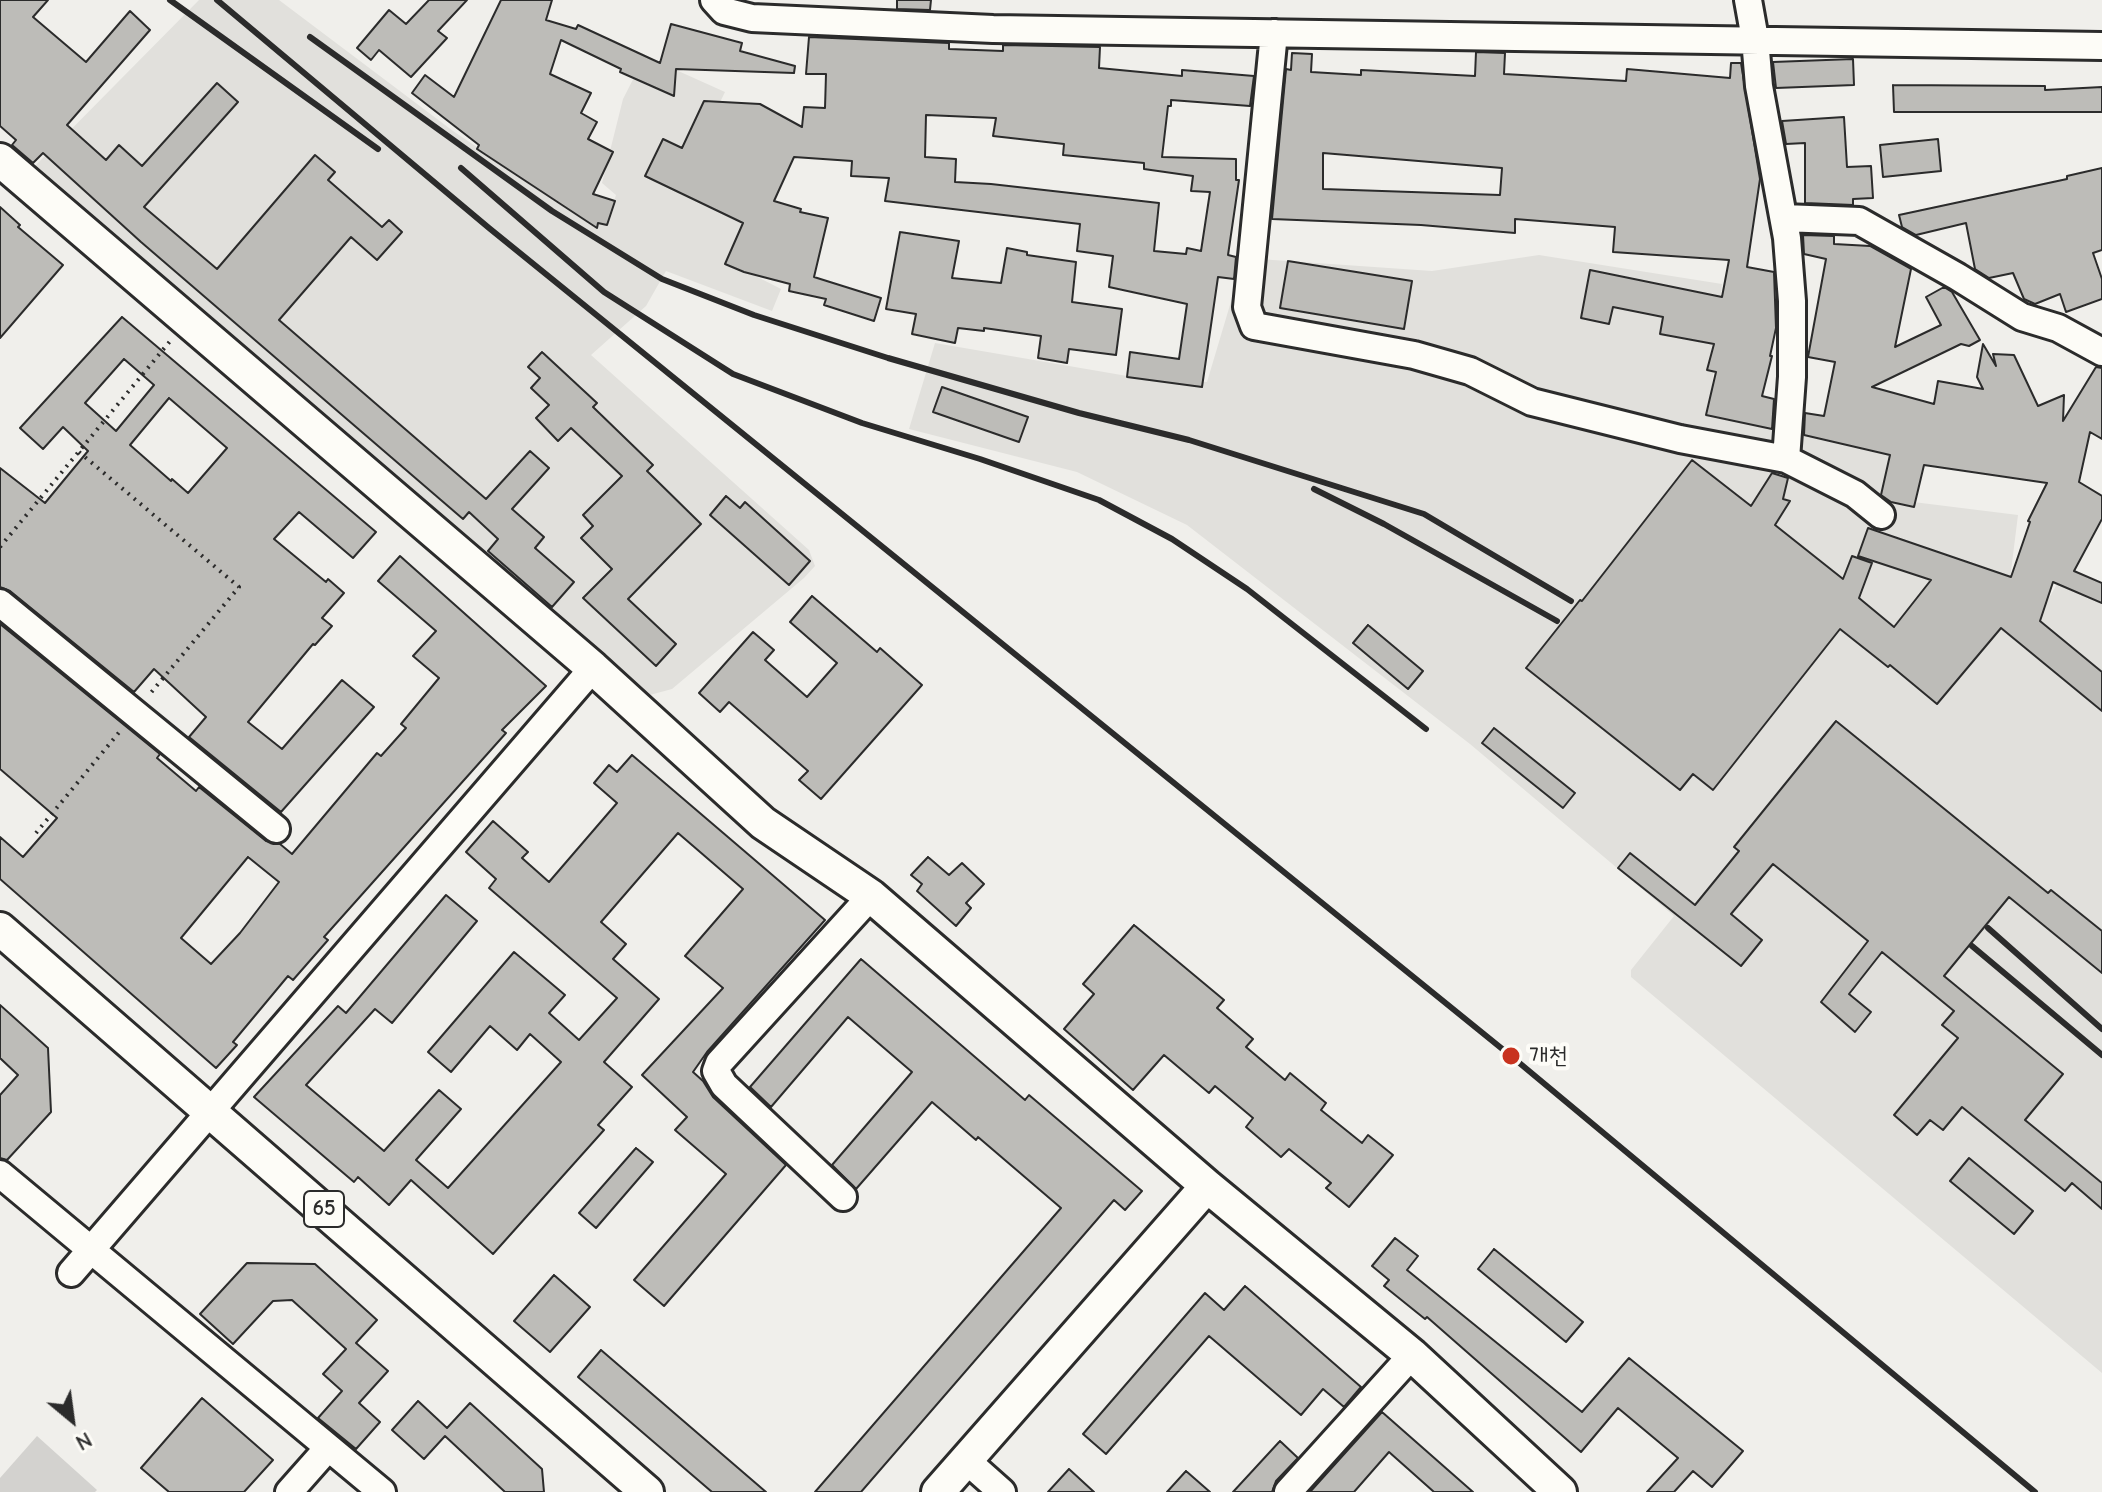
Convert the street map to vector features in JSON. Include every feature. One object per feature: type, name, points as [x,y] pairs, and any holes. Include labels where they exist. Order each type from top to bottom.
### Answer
[{"type":"main road","points":[[0,160],[593,668],[763,823],[871,896],[1207,1186],[1412,1355],[1560,1492]]},
{"type":"main road","name":"65","points":[[0,929],[647,1492]]},
{"type":"main road","points":[[938,1492],[1207,1186]]},
{"type":"street","points":[[714,0],[724,11],[752,18],[993,29],[2102,46]]},
{"type":"street","points":[[1748,0],[1759,86],[1784,218],[1792,301],[1792,377],[1786,459]]},
{"type":"street","points":[[1274,33],[1247,307],[1254,326],[1414,355],[1470,371],[1532,402],[1680,439],[1786,459],[1855,494],[1881,515]]},
{"type":"street","points":[[1784,218],[1859,221],[2022,317],[2058,328],[2102,352]]},
{"type":"street","points":[[0,603],[276,829]]},
{"type":"street","points":[[71,1273],[593,668]]},
{"type":"street","points":[[843,1197],[724,1085],[716,1071],[719,1063],[871,896]]},
{"type":"street","points":[[0,1174],[382,1492]]},
{"type":"street","points":[[1288,1492],[1412,1355]]},
{"type":"street","points":[[289,1492],[328,1448]]},
{"type":"street","points":[[966,1460],[1002,1492]]},
{"type":"path","points":[[0,547],[187,319]]},
{"type":"path","points":[[36,833],[239,587],[79,452]]},
{"type":"shaded area","points":[[199,0],[279,0],[453,131],[577,214],[608,222],[616,195],[602,183],[623,99],[645,56],[725,92],[696,151],[778,195],[744,270],[781,289],[772,311],[666,271],[646,306],[591,355],[809,550],[815,566],[804,578],[672,689],[646,696],[440,513],[30,171]]},
{"type":"shaded area","points":[[1539,255],[1722,284],[1709,417],[1891,451],[1881,498],[2018,515],[2008,595],[2044,607],[2057,584],[2102,598],[2102,1373],[1631,977],[1631,970],[1674,916],[1470,744],[1187,525],[1077,472],[909,429],[935,343],[1133,377],[1207,382],[1244,258],[1432,271]]},
{"type":"shaded area","points":[[37,1436],[97,1490],[0,1492],[0,1478]]},
{"type":"building","points":[[0,0],[48,0],[33,17],[86,62],[130,11],[150,30],[67,125],[106,160],[119,145],[142,166],[217,83],[238,102],[144,207],[217,269],[315,155],[335,172],[328,180],[382,227],[389,220],[402,232],[377,260],[351,237],[279,320],[486,499],[530,451],[549,468],[512,509],[544,537],[535,548],[574,582],[552,607],[488,551],[498,539],[469,512],[463,519],[141,242],[43,153],[33,163],[12,145],[16,140],[0,126]]},
{"type":"building","points":[[429,0],[467,0],[438,31],[447,38],[411,77],[379,50],[371,60],[357,48],[389,10],[406,24]]},
{"type":"building","points":[[501,0],[552,0],[546,20],[576,29],[578,25],[660,63],[671,24],[742,43],[740,51],[795,66],[794,73],[676,69],[674,96],[620,72],[621,69],[561,40],[550,74],[591,93],[581,113],[597,122],[588,139],[613,152],[593,194],[615,201],[607,225],[598,223],[597,228],[477,149],[479,145],[412,93],[425,75],[454,97]]},
{"type":"building","points":[[897,0],[931,0],[930,10],[897,9]]},
{"type":"building","points":[[809,37],[949,43],[949,49],[1003,51],[1003,45],[1100,47],[1099,68],[1182,76],[1182,70],[1254,76],[1250,106],[1171,100],[1171,106],[1168,106],[1162,157],[1236,159],[1236,180],[1239,180],[1228,255],[1236,257],[1234,279],[1218,277],[1202,387],[1127,377],[1130,352],[1179,359],[1187,304],[1109,287],[1113,256],[1077,251],[1080,224],[885,201],[889,178],[851,176],[852,161],[794,157],[774,201],[801,209],[800,212],[828,218],[814,277],[881,298],[874,321],[824,305],[826,299],[789,291],[790,284],[725,264],[743,223],[645,176],[663,139],[682,148],[704,101],[760,104],[802,127],[804,107],[825,108],[826,74],[806,74]],"holes":[[[926,115],[996,118],[993,136],[1064,144],[1063,155],[1144,163],[1144,169],[1193,176],[1191,191],[1210,192],[1201,251],[1187,248],[1186,254],[1154,251],[1159,203],[955,182],[956,159],[925,157]]]},
{"type":"building","points":[[1476,52],[1505,53],[1504,74],[1626,81],[1627,69],[1730,78],[1731,63],[1741,63],[1760,179],[1747,267],[1774,272],[1776,328],[1762,396],[1774,399],[1772,429],[1706,415],[1716,372],[1707,370],[1714,344],[1660,334],[1663,317],[1613,307],[1609,324],[1581,318],[1590,270],[1722,297],[1729,260],[1613,252],[1615,227],[1515,219],[1515,233],[1421,225],[1272,219],[1286,69],[1291,70],[1292,53],[1312,54],[1311,72],[1361,75],[1361,70],[1475,76]],"holes":[[[1323,153],[1502,168],[1500,195],[1323,189]]]},
{"type":"building","points":[[1853,59],[1854,85],[1776,88],[1773,62]]},
{"type":"building","points":[[1893,85],[2045,86],[2045,90],[2102,87],[2102,112],[1894,112]]},
{"type":"building","points":[[1844,117],[1847,167],[1871,166],[1873,198],[1853,199],[1853,205],[1805,203],[1805,143],[1786,144],[1782,121]]},
{"type":"building","points":[[1938,139],[1941,171],[1883,177],[1880,145]]},
{"type":"building","points":[[2102,168],[2102,250],[2093,253],[2102,279],[2102,299],[2066,312],[2060,294],[2035,304],[2024,299],[2013,273],[1989,278],[1975,269],[1966,223],[1916,235],[1902,227],[1899,215],[2067,179],[2067,176]]},
{"type":"building","points":[[0,207],[20,225],[18,227],[63,265],[0,338]]},
{"type":"building","points":[[900,232],[959,241],[952,278],[1001,283],[1007,248],[1027,252],[1027,255],[1076,262],[1072,302],[1122,309],[1116,355],[1069,349],[1067,363],[1038,358],[1041,336],[984,328],[984,331],[958,328],[955,343],[912,334],[916,314],[886,309]]},
{"type":"building","points":[[1803,235],[1834,236],[1834,244],[1870,246],[1911,269],[1895,347],[1941,325],[1926,297],[1944,287],[1952,292],[1980,340],[1969,346],[1961,344],[1872,387],[1934,404],[1938,381],[1983,389],[1977,377],[1983,344],[1996,366],[1993,354],[2014,355],[2038,406],[2064,395],[2063,421],[2096,367],[2102,368],[2102,439],[2090,432],[2079,482],[2102,496],[2102,519],[2074,571],[2102,583],[2102,603],[2053,582],[2040,621],[2102,672],[2102,711],[2001,628],[1937,704],[1840,629],[1713,790],[1693,774],[1680,790],[1526,668],[1692,460],[1751,506],[1772,473],[1788,478],[1783,499],[1790,501],[1775,525],[1843,579],[1852,556],[1872,563],[1859,598],[1894,627],[1931,580],[1858,556],[1868,528],[2011,577],[2028,521],[2047,483],[1924,465],[1914,507],[1891,502],[1881,495],[1890,455],[1804,435],[1805,413],[1824,416],[1835,362],[1808,357],[1826,259],[1804,254]]},
{"type":"building","points":[[1288,261],[1412,281],[1404,329],[1280,308]]},
{"type":"building","points":[[122,317],[376,532],[353,558],[299,512],[274,539],[344,593],[322,618],[332,626],[313,644],[248,722],[282,749],[342,680],[374,707],[281,812],[189,737],[206,717],[154,669],[134,692],[10,591],[0,587],[0,468],[45,503],[88,451],[63,427],[43,449],[20,428]],"holes":[[[124,359],[154,385],[116,431],[85,403]],[[169,398],[227,448],[188,493],[130,445]]]},
{"type":"building","points":[[542,352],[597,403],[593,407],[653,465],[647,471],[701,524],[628,599],[676,644],[656,666],[583,598],[612,569],[581,538],[593,526],[583,515],[622,476],[571,428],[558,441],[536,418],[549,405],[531,388],[540,378],[528,367]]},
{"type":"building","points":[[942,387],[1028,417],[1019,442],[933,412]]},
{"type":"building","points":[[726,496],[740,508],[745,502],[810,561],[789,585],[710,515]]},
{"type":"building","points":[[400,556],[546,686],[502,730],[506,733],[324,937],[328,940],[293,980],[288,976],[233,1042],[237,1045],[216,1068],[0,879],[0,837],[23,857],[57,818],[0,769],[0,624],[160,754],[157,758],[196,791],[199,787],[266,841],[280,844],[292,854],[377,753],[381,756],[406,728],[401,724],[439,678],[413,656],[436,631],[378,581]],"holes":[[[248,857],[279,882],[240,933],[211,964],[181,938]]]},
{"type":"building","points":[[812,596],[877,652],[880,648],[922,685],[821,799],[799,780],[808,771],[729,702],[720,712],[699,693],[753,632],[774,650],[765,660],[807,697],[837,663],[790,622]]},
{"type":"building","points":[[1368,625],[1423,671],[1408,689],[1353,643]]},
{"type":"building","points":[[1836,721],[2048,893],[2051,890],[2102,931],[2102,973],[2009,897],[1944,976],[2063,1074],[2025,1120],[2102,1183],[2102,1209],[2072,1183],[2065,1191],[1962,1107],[1943,1130],[1930,1120],[1917,1135],[1894,1115],[1958,1038],[1942,1025],[1954,1011],[1882,952],[1849,994],[1871,1012],[1855,1032],[1821,1002],[1868,941],[1773,864],[1731,914],[1762,940],[1741,966],[1618,868],[1630,853],[1695,905],[1739,851],[1734,847]]},
{"type":"building","points":[[1494,728],[1575,793],[1563,808],[1482,743]]},
{"type":"building","points":[[632,755],[825,920],[707,1052],[693,1072],[713,1097],[786,1165],[664,1306],[634,1280],[726,1174],[675,1130],[687,1117],[642,1075],[723,988],[685,956],[743,889],[678,833],[601,922],[626,944],[613,959],[659,999],[604,1062],[632,1087],[598,1125],[604,1130],[493,1254],[411,1180],[389,1205],[358,1177],[354,1182],[254,1097],[338,1006],[346,1013],[446,895],[477,921],[392,1023],[375,1009],[306,1085],[384,1151],[439,1090],[461,1109],[416,1160],[448,1188],[561,1062],[530,1034],[517,1050],[490,1026],[451,1072],[428,1052],[514,952],[565,995],[549,1013],[579,1040],[617,998],[489,888],[496,879],[466,852],[493,821],[528,852],[522,858],[549,882],[617,803],[594,783],[609,765],[617,772]]},
{"type":"building","points":[[928,857],[949,875],[962,863],[984,884],[966,903],[971,908],[956,926],[917,891],[922,884],[911,875]]},
{"type":"building","points":[[1134,925],[1224,1000],[1217,1008],[1253,1039],[1246,1047],[1285,1080],[1290,1073],[1326,1103],[1321,1110],[1362,1143],[1368,1135],[1393,1155],[1349,1207],[1326,1188],[1331,1183],[1289,1149],[1281,1157],[1246,1127],[1253,1118],[1215,1086],[1209,1093],[1164,1055],[1133,1090],[1064,1029],[1094,994],[1083,984]]},
{"type":"building","points":[[861,959],[1025,1100],[1029,1095],[1142,1191],[1125,1210],[1114,1200],[861,1492],[815,1492],[1061,1208],[932,1102],[856,1189],[832,1165],[912,1072],[848,1017],[771,1107],[750,1087]]},
{"type":"building","points":[[0,1005],[48,1048],[51,1112],[7,1160],[0,1158],[0,1095],[18,1075],[0,1058]]},
{"type":"building","points":[[636,1148],[653,1162],[596,1228],[579,1213]]},
{"type":"building","points":[[1969,1158],[2033,1211],[2014,1234],[1950,1181]]},
{"type":"building","points":[[1395,1238],[1418,1256],[1407,1270],[1582,1412],[1629,1358],[1743,1451],[1712,1487],[1693,1471],[1674,1492],[1647,1492],[1678,1458],[1618,1408],[1581,1452],[1427,1317],[1425,1319],[1384,1286],[1389,1280],[1372,1266]]},
{"type":"building","points":[[1494,1249],[1583,1322],[1566,1342],[1478,1269]]},
{"type":"building","points":[[247,1263],[315,1264],[377,1320],[356,1343],[388,1371],[359,1403],[380,1422],[356,1449],[318,1418],[342,1391],[323,1374],[346,1349],[292,1300],[273,1301],[233,1344],[200,1314]]},
{"type":"building","points":[[554,1275],[590,1307],[550,1352],[514,1321]]},
{"type":"building","points":[[1245,1286],[1361,1387],[1344,1407],[1323,1389],[1301,1415],[1209,1336],[1106,1454],[1083,1434],[1205,1293],[1224,1310]]},
{"type":"building","points":[[601,1350],[766,1492],[712,1492],[578,1377]]},
{"type":"building","points":[[202,1398],[273,1460],[244,1492],[169,1492],[141,1468]]},
{"type":"building","points":[[418,1401],[447,1428],[470,1403],[542,1469],[544,1492],[505,1492],[445,1436],[424,1459],[392,1430]]},
{"type":"building","points":[[1382,1412],[1473,1492],[1434,1492],[1389,1452],[1354,1492],[1310,1492]]},
{"type":"building","points":[[1280,1441],[1298,1458],[1276,1481],[1272,1492],[1233,1492]]},
{"type":"building","points":[[1069,1469],[1094,1492],[1048,1492]]},
{"type":"building","points":[[1186,1471],[1210,1492],[1167,1492]]},
{"type":"railway","points":[[170,0],[378,149]]},
{"type":"railway","points":[[217,0],[489,228],[1511,1056],[2035,1492]]},
{"type":"railway","points":[[310,37],[552,211],[662,279],[754,315],[888,358],[1079,413],[1189,440],[1424,514],[1571,601]]},
{"type":"railway","points":[[461,168],[604,292],[733,374],[862,423],[1099,500],[1172,539],[1247,589],[1426,729]]},
{"type":"railway","points":[[1314,489],[1384,524],[1557,621]]},
{"type":"railway","points":[[1988,928],[2102,1029]]},
{"type":"railway","points":[[1972,946],[2102,1055]]},
{"type":"place","name":"개천","points":[[1511,1056]]}]
